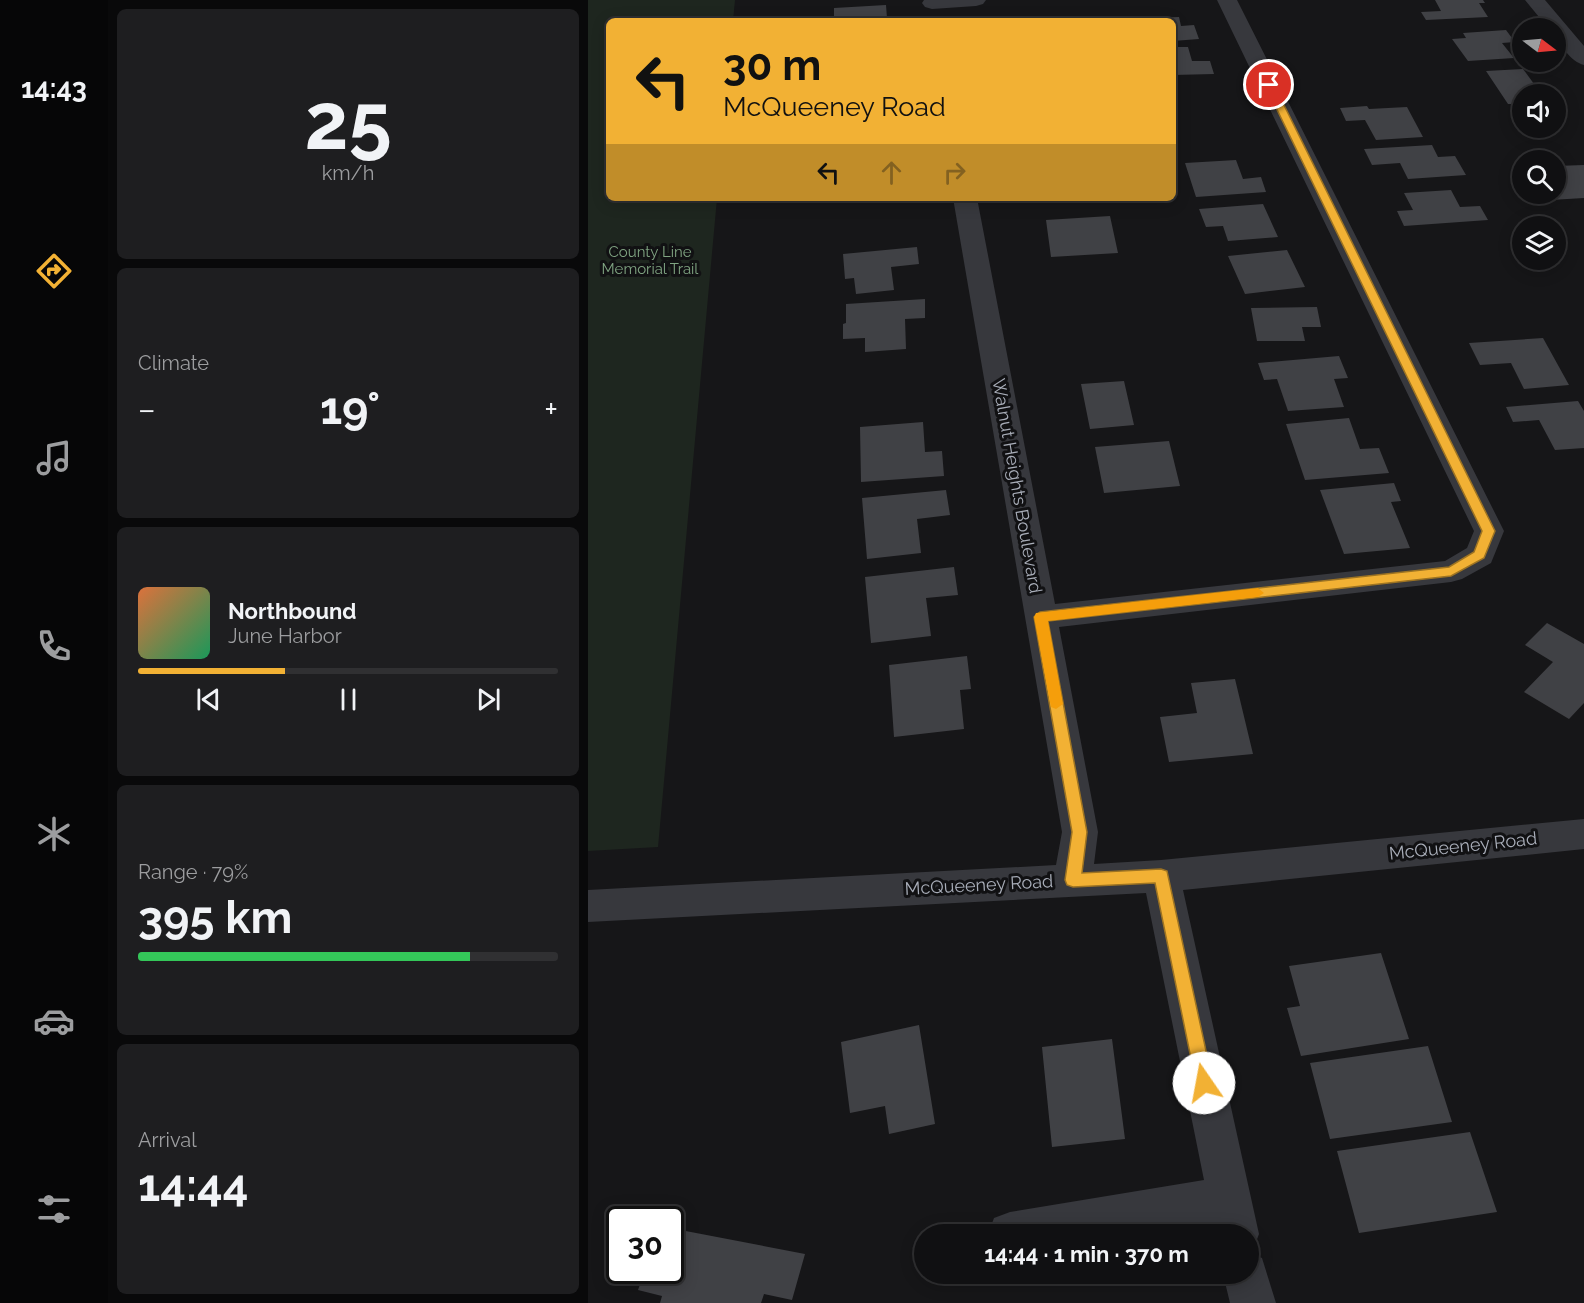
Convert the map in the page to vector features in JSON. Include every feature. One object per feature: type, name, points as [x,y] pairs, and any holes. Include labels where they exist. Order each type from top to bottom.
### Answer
[{"type":"street","points":[[933,8],[976,0]]},
{"type":"street","points":[[1040,617],[1451,571],[1480,555],[1489,531],[1227,0]]},
{"type":"street","points":[[1535,0],[1584,59]]},
{"type":"street","name":"Walnut Heights Boulevard","points":[[966,201],[1080,832],[1073,880]]},
{"type":"street","name":"McQueeney Road","points":[[588,906],[1161,876],[1584,834]]},
{"type":"street","points":[[1134,1224],[1233,1216],[1161,876]]},
{"type":"street","points":[[1248,1284],[1253,1303]]},
{"type":"green space","name":"County Line Memorial Trail","points":[[588,0],[735,0],[733,18],[606,18],[606,201],[717,201],[658,847],[588,851]]},
{"type":"building","points":[[1435,0],[1483,0],[1485,3],[1479,3],[1488,17],[1426,20],[1421,12],[1441,11]]},
{"type":"building","points":[[886,5],[887,18],[834,18],[834,8]]},
{"type":"building","points":[[1179,17],[1181,26],[1194,25],[1199,39],[1176,41],[1176,18],[1152,18]]},
{"type":"building","points":[[1506,30],[1512,38],[1512,42],[1502,43],[1512,58],[1468,61],[1452,39],[1466,38],[1463,33]]},
{"type":"building","points":[[1176,47],[1188,47],[1192,61],[1210,61],[1214,74],[1176,75]]},
{"type":"building","points":[[1512,70],[1512,72],[1525,72],[1534,84],[1512,84],[1512,104],[1508,104],[1486,71]]},
{"type":"building","points":[[1367,106],[1369,109],[1407,107],[1423,137],[1376,140],[1365,120],[1346,121],[1340,108]]},
{"type":"building","points":[[1432,145],[1438,157],[1455,156],[1466,175],[1408,179],[1400,163],[1372,165],[1364,149]]},
{"type":"building","points":[[1236,160],[1243,179],[1261,177],[1266,192],[1196,197],[1185,163]]},
{"type":"building","points":[[1584,165],[1584,198],[1566,199],[1566,166]]},
{"type":"building","points":[[1451,190],[1460,207],[1480,206],[1488,220],[1404,226],[1397,211],[1413,210],[1404,193]]},
{"type":"building","points":[[1263,204],[1278,237],[1228,241],[1223,226],[1206,227],[1199,209]]},
{"type":"building","points":[[1110,216],[1118,253],[1051,257],[1046,220]]},
{"type":"building","points":[[917,247],[919,264],[891,267],[894,290],[856,294],[854,278],[845,279],[843,254]]},
{"type":"building","points":[[1287,250],[1305,287],[1245,294],[1228,256]]},
{"type":"building","points":[[925,299],[925,318],[905,319],[906,349],[865,352],[865,338],[843,339],[846,304]]},
{"type":"building","points":[[1317,307],[1321,327],[1302,327],[1305,341],[1257,341],[1251,308]]},
{"type":"building","points":[[1543,338],[1569,385],[1524,389],[1511,363],[1480,365],[1469,343]]},
{"type":"building","points":[[1339,356],[1348,378],[1334,379],[1344,407],[1288,411],[1277,379],[1264,380],[1258,363]]},
{"type":"building","points":[[1124,381],[1134,425],[1090,429],[1081,384]]},
{"type":"building","points":[[1578,401],[1584,411],[1584,448],[1555,450],[1539,420],[1513,422],[1506,407]]},
{"type":"building","points":[[1349,418],[1360,449],[1379,448],[1389,473],[1305,480],[1286,424]]},
{"type":"building","points":[[923,422],[925,452],[942,451],[944,476],[861,482],[860,427]]},
{"type":"building","points":[[1169,441],[1180,486],[1104,493],[1095,447]]},
{"type":"building","points":[[1394,483],[1401,501],[1391,502],[1410,548],[1344,554],[1320,490]]},
{"type":"building","points":[[946,490],[950,515],[917,519],[921,553],[867,559],[862,498]]},
{"type":"building","points":[[954,567],[958,595],[926,598],[931,636],[871,643],[865,577]]},
{"type":"building","points":[[1547,623],[1584,644],[1584,703],[1569,719],[1524,692],[1553,662],[1525,645]]},
{"type":"building","points":[[967,656],[971,689],[960,690],[964,729],[894,737],[889,665]]},
{"type":"building","points":[[1235,679],[1253,754],[1169,762],[1160,717],[1197,713],[1191,683]]},
{"type":"building","points":[[1381,953],[1409,1039],[1301,1056],[1287,1008],[1300,1006],[1289,966]]},
{"type":"building","points":[[919,1025],[935,1124],[889,1134],[885,1106],[850,1113],[841,1042]]},
{"type":"building","points":[[1112,1039],[1125,1139],[1052,1147],[1042,1047]]},
{"type":"building","points":[[1428,1046],[1452,1122],[1330,1139],[1310,1063]]},
{"type":"building","points":[[1470,1132],[1497,1212],[1359,1233],[1337,1151]]},
{"type":"building","points":[[684,1231],[805,1254],[792,1300],[764,1294],[761,1303],[660,1303],[662,1296],[638,1290],[640,1284],[684,1284]]},
{"type":"slow traffic","points":[[1056,704],[1040,617],[1258,593]]},
{"type":"route","points":[[1204,1083],[1161,876],[1073,880],[1080,832],[1040,617],[1451,571],[1480,555],[1489,531],[1269,85]]}]
